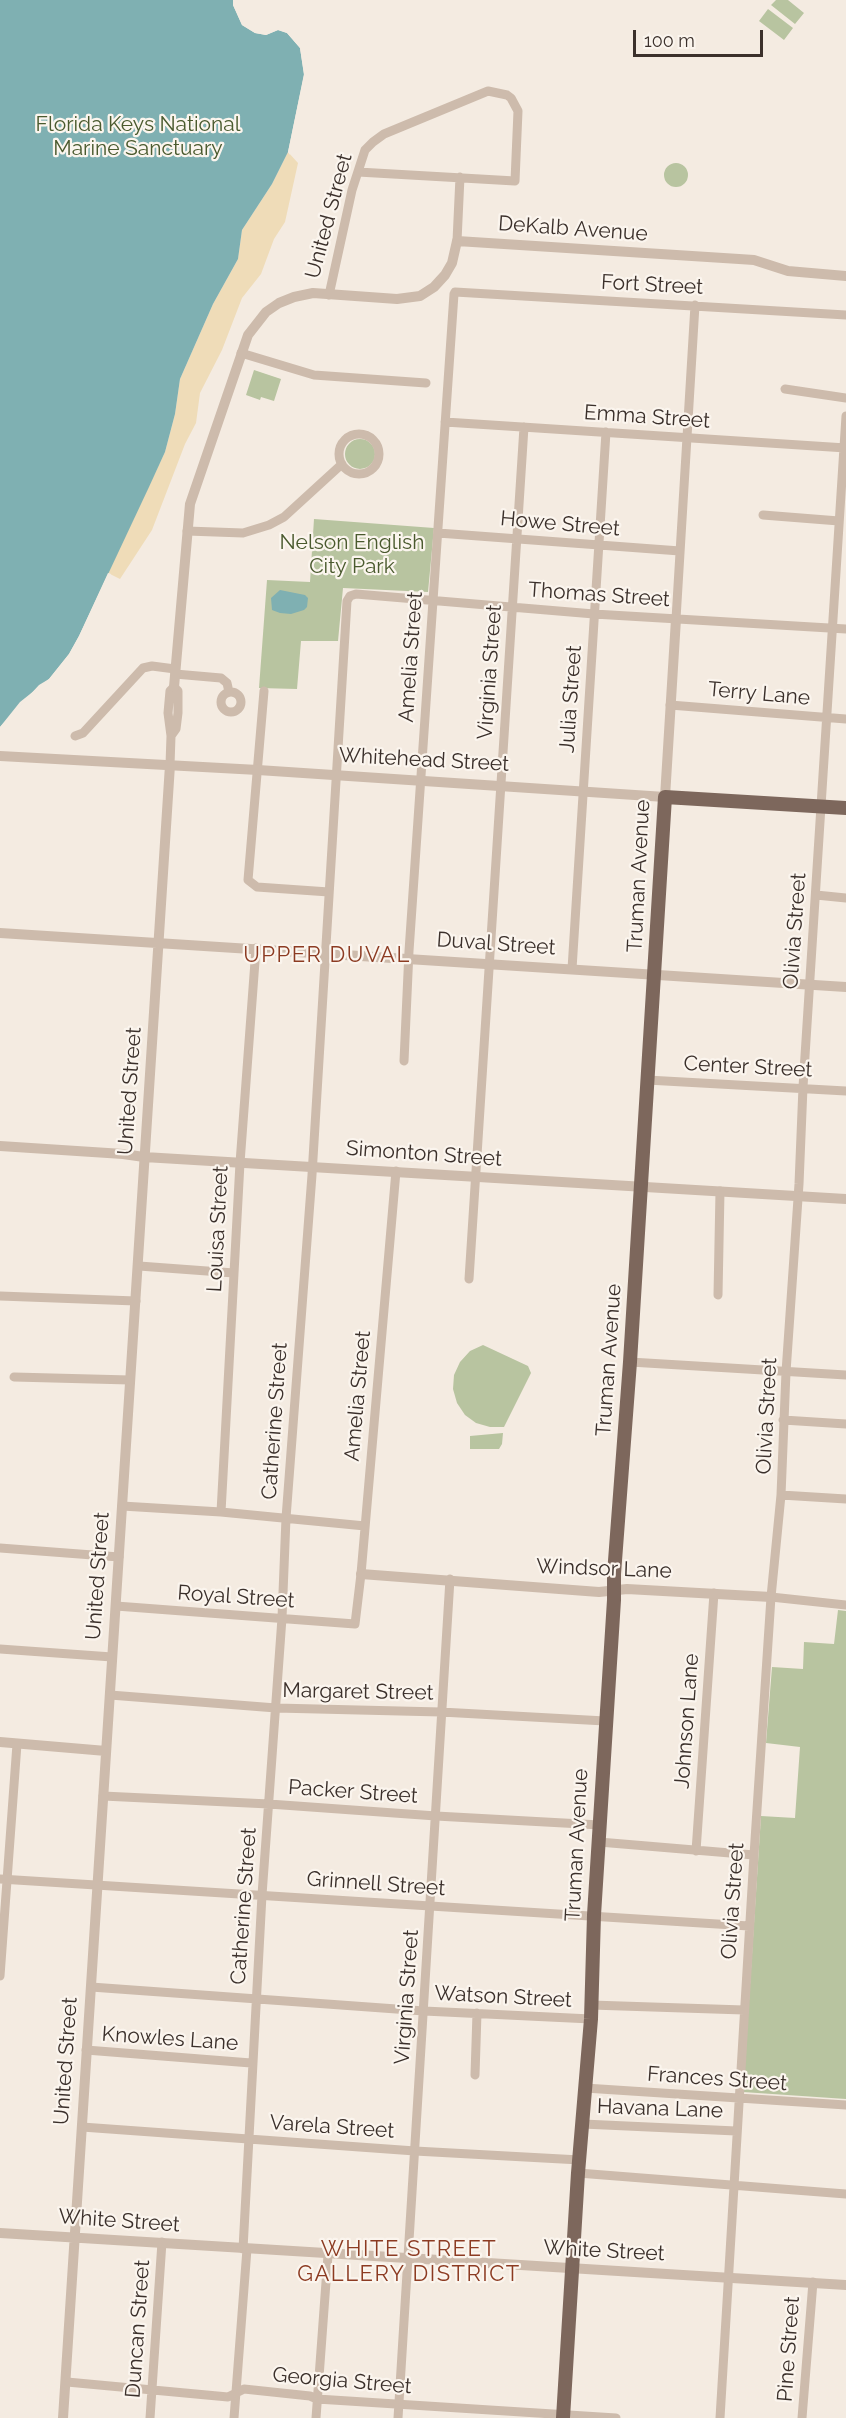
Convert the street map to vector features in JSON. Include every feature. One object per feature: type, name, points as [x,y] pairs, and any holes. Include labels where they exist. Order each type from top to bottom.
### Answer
[{"type":"main road","name":"Whitehead Street","points":[[665,796],[846,808]]},
{"type":"main road","name":"Truman Avenue","points":[[563,2416],[591,2019],[594,1915],[605,1721],[665,796]]},
{"type":"street","name":"United Street","points":[[63,2418],[170,765],[171,736],[168,713],[170,691],[174,687],[192,496],[241,353],[255,325],[266,312],[279,303],[313,293],[329,295],[347,207],[365,150],[384,134],[482,94],[495,91],[511,98],[518,111],[515,181],[460,177]]},
{"type":"street","points":[[329,295],[397,299],[425,294],[438,283],[448,269],[457,241],[460,177],[358,171]]},
{"type":"street","name":"DeKalb Avenue","points":[[457,241],[754,260],[788,271],[846,276]]},
{"type":"street","name":"Fort Street","points":[[455,292],[846,315]]},
{"type":"street","name":"Amelia Street","points":[[404,1061],[409,958],[455,292]]},
{"type":"street","name":"Truman Avenue","points":[[665,796],[695,305]]},
{"type":"street","points":[[241,353],[314,375],[426,384]]},
{"type":"street","points":[[785,389],[846,398]]},
{"type":"street","name":"Olivia Street","points":[[720,2418],[753,1855],[771,1597],[781,1495],[783,1420],[803,1087],[846,416]]},
{"type":"street","name":"Emma Street","points":[[445,422],[845,448]]},
{"type":"street","name":"Virginia Street","points":[[469,1278],[524,427]]},
{"type":"street","name":"Julia Street","points":[[572,969],[606,432]]},
{"type":"street","points":[[363,434],[375,441],[378,446],[379,459],[371,470],[359,474],[352,473],[342,464],[339,452],[341,445],[351,436],[363,434]]},
{"type":"street","points":[[187,531],[243,533],[269,525],[284,517],[342,464]]},
{"type":"street","points":[[763,515],[839,521]]},
{"type":"street","name":"Howe Street","points":[[438,533],[680,551]]},
{"type":"street","name":"Thomas Street","points":[[350,596],[356,594],[594,614],[846,629]]},
{"type":"street","name":"Catherine Street","points":[[234,2418],[245,2249],[255,1998],[282,1618],[286,1518],[312,1167],[347,601],[350,596]]},
{"type":"street","points":[[75,736],[83,733],[143,668],[152,666],[221,678],[227,683],[229,692]]},
{"type":"street","points":[[264,691],[248,880],[256,887],[329,892]]},
{"type":"street","name":"Terry Lane","points":[[670,705],[846,719]]},
{"type":"street","name":"Whitehead Street","points":[[0,756],[665,796]]},
{"type":"street","points":[[816,895],[846,898]]},
{"type":"street","name":"Duval Street","points":[[0,933],[846,987]]},
{"type":"street","name":"Louisa Street","points":[[221,1512],[240,1162],[256,948]]},
{"type":"street","name":"Center Street","points":[[647,1080],[846,1091]]},
{"type":"street","name":"Simonton Street","points":[[0,1146],[476,1178],[846,1199]]},
{"type":"street","name":"Amelia Street","points":[[355,1624],[396,1171]]},
{"type":"street","points":[[718,1295],[720,1191]]},
{"type":"street","points":[[138,1266],[234,1273]]},
{"type":"street","points":[[0,1296],[136,1301]]},
{"type":"street","points":[[630,1362],[846,1375]]},
{"type":"street","points":[[14,1377],[130,1380]]},
{"type":"street","points":[[783,1420],[846,1424]]},
{"type":"street","points":[[781,1495],[846,1498]]},
{"type":"street","points":[[122,1506],[221,1512],[365,1526]]},
{"type":"street","points":[[0,1548],[119,1557]]},
{"type":"street","name":"Windsor Lane","points":[[361,1574],[598,1592],[627,1589],[714,1593],[846,1605]]},
{"type":"street","name":"Virginia Street","points":[[398,2418],[450,1579]]},
{"type":"street","name":"Johnson Lane","points":[[696,1851],[714,1593]]},
{"type":"street","name":"Royal Street","points":[[116,1606],[355,1624]]},
{"type":"street","points":[[0,1649],[112,1657]]},
{"type":"street","name":"Margaret Street","points":[[110,1695],[276,1708],[441,1712],[605,1721]]},
{"type":"street","points":[[0,1742],[106,1751]]},
{"type":"street","points":[[0,1976],[4,1879],[17,1743]]},
{"type":"street","name":"Packer Street","points":[[103,1796],[269,1803],[436,1816],[600,1825]]},
{"type":"street","points":[[599,1842],[753,1855]]},
{"type":"street","name":"Grinnell Street","points":[[4,1879],[749,1926]]},
{"type":"street","name":"Watson Street","points":[[90,1987],[424,2011],[591,2019]]},
{"type":"street","name":"Watson Street","points":[[591,2005],[744,2010]]},
{"type":"street","points":[[475,2075],[477,2013]]},
{"type":"street","name":"Knowles Lane","points":[[86,2050],[251,2063]]},
{"type":"street","name":"Frances Street","points":[[585,2088],[846,2105]]},
{"type":"street","name":"Havana Lane","points":[[583,2124],[736,2131]]},
{"type":"street","name":"Varela Street","points":[[82,2127],[415,2151],[734,2185],[846,2194]]},
{"type":"street","name":"White Street","points":[[0,2234],[846,2285]]},
{"type":"street","name":"Duncan Street","points":[[150,2418],[162,2242]]},
{"type":"street","points":[[316,2418],[328,2255]]},
{"type":"street","name":"Pine Street","points":[[802,2418],[813,2282]]},
{"type":"street","name":"Georgia Street","points":[[66,2382],[228,2397],[244,2389],[310,2396],[317,2399],[616,2418]]},
{"type":"green space","points":[[776,0],[788,0],[804,13],[795,24],[771,5]]},
{"type":"green space","points":[[768,9],[793,28],[784,40],[759,21]]},
{"type":"green space","points":[[676,163],[684,167],[688,175],[684,183],[676,187],[668,183],[664,175],[668,167]]},
{"type":"green space","points":[[254,370],[281,379],[274,401],[261,397],[260,400],[246,395]]},
{"type":"green space","points":[[360,439],[371,443],[375,454],[371,465],[360,469],[349,465],[345,454],[349,443]]},
{"type":"green space","name":"Nelson English City Park","points":[[314,519],[434,528],[428,592],[343,588],[338,641],[301,641],[297,689],[259,688],[267,580],[310,582]]},
{"type":"green space","points":[[483,1345],[528,1366],[531,1373],[504,1427],[490,1427],[476,1423],[465,1415],[457,1403],[453,1389],[454,1375],[460,1362],[470,1351]]},
{"type":"green space","points":[[503,1433],[499,1449],[470,1449],[470,1436]]},
{"type":"green space","points":[[838,1610],[846,1611],[846,2099],[743,2092],[761,1816],[795,1818],[800,1747],[766,1743],[772,1667],[803,1669],[804,1642],[834,1644]]},
{"type":"sand","points":[[288,152],[298,163],[285,222],[274,239],[261,274],[242,298],[222,350],[200,393],[196,423],[185,444],[152,530],[120,579],[108,573],[165,452],[175,414],[180,379],[213,304],[238,259],[242,230],[272,184]]},
{"type":"water","name":"Florida Keys National Marine Sanctuary","points":[[0,0],[233,0],[242,25],[255,33],[266,35],[278,30],[287,33],[300,48],[304,74],[288,152],[272,184],[242,230],[238,259],[213,304],[180,379],[175,414],[165,452],[149,487],[69,654],[49,679],[39,685],[0,727]]},
{"type":"water","points":[[280,590],[305,595],[308,598],[307,607],[291,614],[272,610],[271,598]]},
{"type":"pier","points":[[233,0],[236,0],[244,22],[256,30],[266,32],[278,27],[288,30],[303,47],[307,75],[290,155],[288,152],[304,75],[300,48],[287,33],[278,30],[266,35],[255,33],[242,25]]},
{"type":"pier","points":[[108,573],[111,574],[82,637],[71,655],[51,681],[22,704],[0,730],[20,702],[49,679],[69,654]]},
{"type":"district","name":"UPPER DUVAL","points":[[327,955]]},
{"type":"district","name":"WHITE STREET GALLERY DISTRICT","points":[[409,2262]]}]
